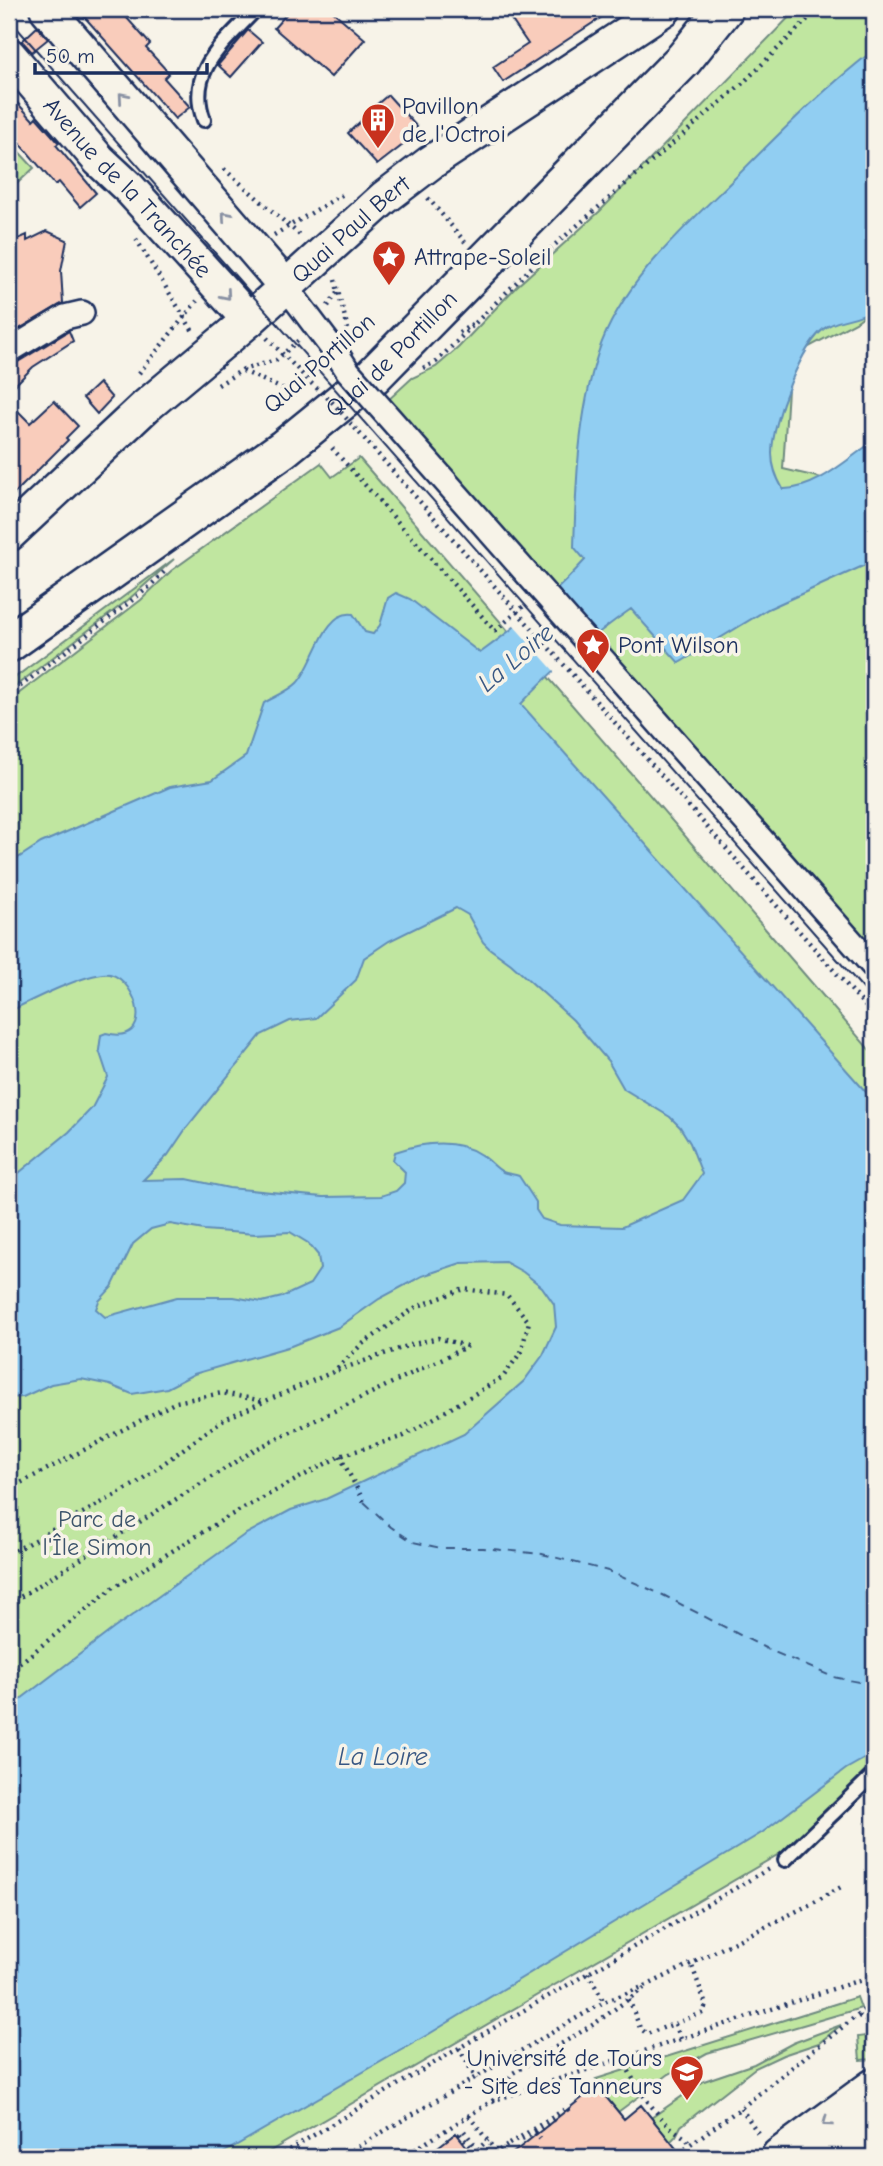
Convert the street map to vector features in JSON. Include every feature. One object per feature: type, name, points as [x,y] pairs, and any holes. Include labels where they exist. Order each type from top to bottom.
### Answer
[{"type":"main road","name":"Avenue de la Tranchée","points":[[47,9],[286,287]]},
{"type":"main road","name":"Quai Paul Bert","points":[[249,320],[384,198],[430,163],[664,9]]},
{"type":"main road","name":"Quai de Portillon","points":[[9,643],[283,449],[373,376],[684,59],[724,9]]},
{"type":"main road","name":"Avenue de la Tranchée","points":[[9,55],[99,160],[129,188],[249,320]]},
{"type":"main road","points":[[9,534],[145,407],[249,320]]},
{"type":"main road","points":[[780,2157],[874,2088]]},
{"type":"main road","points":[[826,2157],[874,2123]]},
{"type":"street","points":[[286,287],[348,370],[874,967]]},
{"type":"street","points":[[9,351],[65,317],[82,313]]},
{"type":"lane","points":[[204,120],[197,103],[204,70],[256,9]]},
{"type":"lane","points":[[785,1860],[874,1774]]},
{"type":"path","points":[[263,241],[356,186]]},
{"type":"path","points":[[440,215],[469,247]]},
{"type":"path","points":[[134,236],[199,340]]},
{"type":"path","points":[[334,278],[349,335]]},
{"type":"path","points":[[136,377],[204,292]]},
{"type":"path","points":[[451,338],[489,312]]},
{"type":"path","points":[[249,320],[331,401],[874,1016]]},
{"type":"path","points":[[285,353],[276,360],[242,370],[296,395]]},
{"type":"path","name":"Quai Portillon","points":[[309,399],[327,383]]},
{"type":"path","points":[[332,448],[495,631],[533,598]]},
{"type":"path","points":[[9,1672],[114,1587],[229,1516],[341,1456],[404,1436],[503,1377],[521,1352],[529,1322],[507,1295],[464,1289],[416,1307],[361,1345],[333,1372]]},
{"type":"path","points":[[9,1554],[137,1483],[224,1419],[333,1372],[410,1345],[438,1338],[468,1346],[256,1449],[9,1604]]},
{"type":"path","points":[[9,1489],[176,1402],[222,1393],[264,1401]]},
{"type":"path","points":[[341,1456],[364,1502]]},
{"type":"path","points":[[277,2157],[459,2048],[785,1860]]},
{"type":"path","points":[[340,2157],[604,2002],[650,1984],[841,1887]]},
{"type":"path","points":[[629,1998],[640,2028],[647,2034],[703,2013],[706,2005],[691,1964]]},
{"type":"path","points":[[588,1973],[604,2002]]},
{"type":"path","points":[[403,2157],[492,2101],[874,1978]]},
{"type":"path","points":[[492,2101],[513,2073],[594,2024],[650,1984]]},
{"type":"path","points":[[685,2148],[741,2108],[874,2002]]},
{"type":"path","points":[[859,2016],[874,2026]]},
{"type":"path","points":[[675,2024],[681,2039]]},
{"type":"path","points":[[459,2048],[475,2078]]},
{"type":"path","points":[[624,2058],[630,2075],[636,2078],[642,2093],[670,2127],[690,2143]]},
{"type":"path","points":[[741,2108],[755,2130]]},
{"type":"path","points":[[487,2157],[495,2150],[536,2133],[570,2111],[509,2144]]},
{"type":"path","points":[[469,2116],[500,2157]]},
{"type":"path","points":[[478,2157],[460,2134],[464,2132],[478,2149],[488,2140]]},
{"type":"path","points":[[536,2133],[540,2138]]},
{"type":"green space","points":[[797,9],[874,9],[874,308],[856,322],[790,357],[783,469],[839,482],[874,460],[874,980],[391,425],[386,402],[412,378],[436,367],[458,348],[516,287],[600,211]]},
{"type":"green space","points":[[9,141],[34,168],[9,191]]},
{"type":"green space","name":"La Loire","points":[[359,458],[874,1055],[874,1783],[839,1819],[260,2157],[9,2157],[9,701],[141,600],[171,571],[321,463],[332,477]]},
{"type":"green space","points":[[174,559],[128,600],[9,691],[9,682]]},
{"type":"green space","points":[[857,1997],[861,2008],[707,2053],[669,2074],[618,2112],[604,2096],[607,2093],[596,2079]]},
{"type":"green space","points":[[841,2025],[819,2043],[755,2068],[681,2126],[670,2142],[651,2118],[704,2081],[754,2064],[793,2043]]},
{"type":"green space","points":[[874,2035],[874,2059],[860,2060],[858,2037]]},
{"type":"water","name":"La Loire","points":[[874,50],[874,309],[828,326],[808,348],[783,403],[773,440],[772,458],[783,489],[795,488],[819,479],[874,441],[874,561],[768,609],[679,663],[631,609],[573,653],[521,704],[874,1101],[874,1758],[871,1755],[846,1769],[763,1832],[429,2034],[216,2157],[9,2157],[9,1708],[244,1535],[291,1510],[326,1499],[464,1434],[524,1381],[543,1355],[556,1327],[554,1304],[542,1287],[523,1272],[505,1262],[461,1263],[422,1276],[379,1299],[339,1327],[291,1346],[194,1374],[167,1388],[132,1394],[110,1385],[81,1379],[51,1384],[23,1397],[9,1398],[9,1181],[69,1132],[92,1108],[108,1077],[99,1050],[101,1035],[122,1034],[132,1030],[137,1022],[137,1011],[134,999],[120,979],[110,974],[101,974],[74,982],[9,1012],[9,864],[41,843],[170,787],[212,780],[246,756],[264,703],[297,683],[327,629],[343,615],[353,614],[365,632],[373,634],[380,625],[388,598],[396,593],[410,599],[480,653],[548,598],[585,560],[574,547],[582,425],[598,353],[608,327],[622,303],[638,280],[675,238],[802,112]],"holes":[[[456,908],[468,915],[489,948],[511,964],[573,1020],[608,1061],[624,1089],[670,1117],[680,1127],[690,1143],[702,1174],[683,1200],[622,1227],[560,1225],[542,1219],[536,1210],[536,1202],[519,1176],[503,1172],[471,1150],[450,1144],[416,1146],[395,1152],[393,1160],[405,1172],[404,1183],[396,1191],[381,1196],[323,1197],[229,1188],[187,1179],[143,1180],[168,1155],[187,1127],[261,1035],[290,1021],[316,1018],[356,980],[364,958],[389,941]],[[170,1224],[255,1234],[290,1232],[308,1243],[318,1255],[320,1269],[310,1284],[282,1297],[262,1302],[234,1297],[177,1297],[105,1317],[96,1309],[99,1301],[112,1287],[133,1244],[151,1229]]]},
{"type":"pier","points":[[553,590],[595,638],[555,672],[513,625]]},
{"type":"building","points":[[72,9],[119,9],[150,44],[146,48],[169,73],[164,78],[190,107],[175,119],[81,13],[78,16]]},
{"type":"building","points":[[291,9],[330,9],[365,39],[331,77],[274,28]]},
{"type":"building","points":[[504,9],[614,9],[503,82],[493,67],[528,44]]},
{"type":"building","points":[[37,27],[48,39],[32,52],[22,41]]},
{"type":"building","points":[[248,30],[262,42],[231,77],[218,65]]},
{"type":"building","points":[[9,94],[33,120],[36,117],[59,143],[56,145],[96,193],[80,207],[59,182],[55,185],[9,130]]},
{"type":"building","points":[[388,95],[417,127],[405,137],[408,141],[377,165],[348,133]]},
{"type":"building","points":[[47,231],[67,240],[61,271],[63,303],[9,335],[9,243],[27,235],[27,241]]},
{"type":"building","points":[[69,331],[73,341],[33,367],[9,391],[9,365]]},
{"type":"building","points":[[99,383],[112,398],[97,414],[83,398]]},
{"type":"building","points":[[54,401],[78,426],[66,438],[68,440],[9,499],[9,402],[30,423]]},
{"type":"building","points":[[597,2086],[624,2119],[641,2105],[683,2157],[508,2157]]},
{"type":"building","points":[[456,2133],[475,2157],[425,2157]]},
{"type":"ferry route","points":[[364,1502],[391,1527],[413,1542],[441,1548],[483,1548],[542,1554],[608,1571],[663,1595],[767,1649],[833,1677],[874,1685]]},
{"type":"tram line","points":[[9,19],[874,1001]]},
{"type":"place","name":"Pavillon de l'Octroi","points":[[378,150]]},
{"type":"place","name":"Attrape-Soleil","points":[[389,287]]},
{"type":"place","name":"Pont Wilson","points":[[593,675]]},
{"type":"place","name":"Université de Tours - Site des Tanneurs","points":[[687,2102]]},
{"type":"park label","name":"Parc de l'Île Simon","points":[[97,1533]]}]
